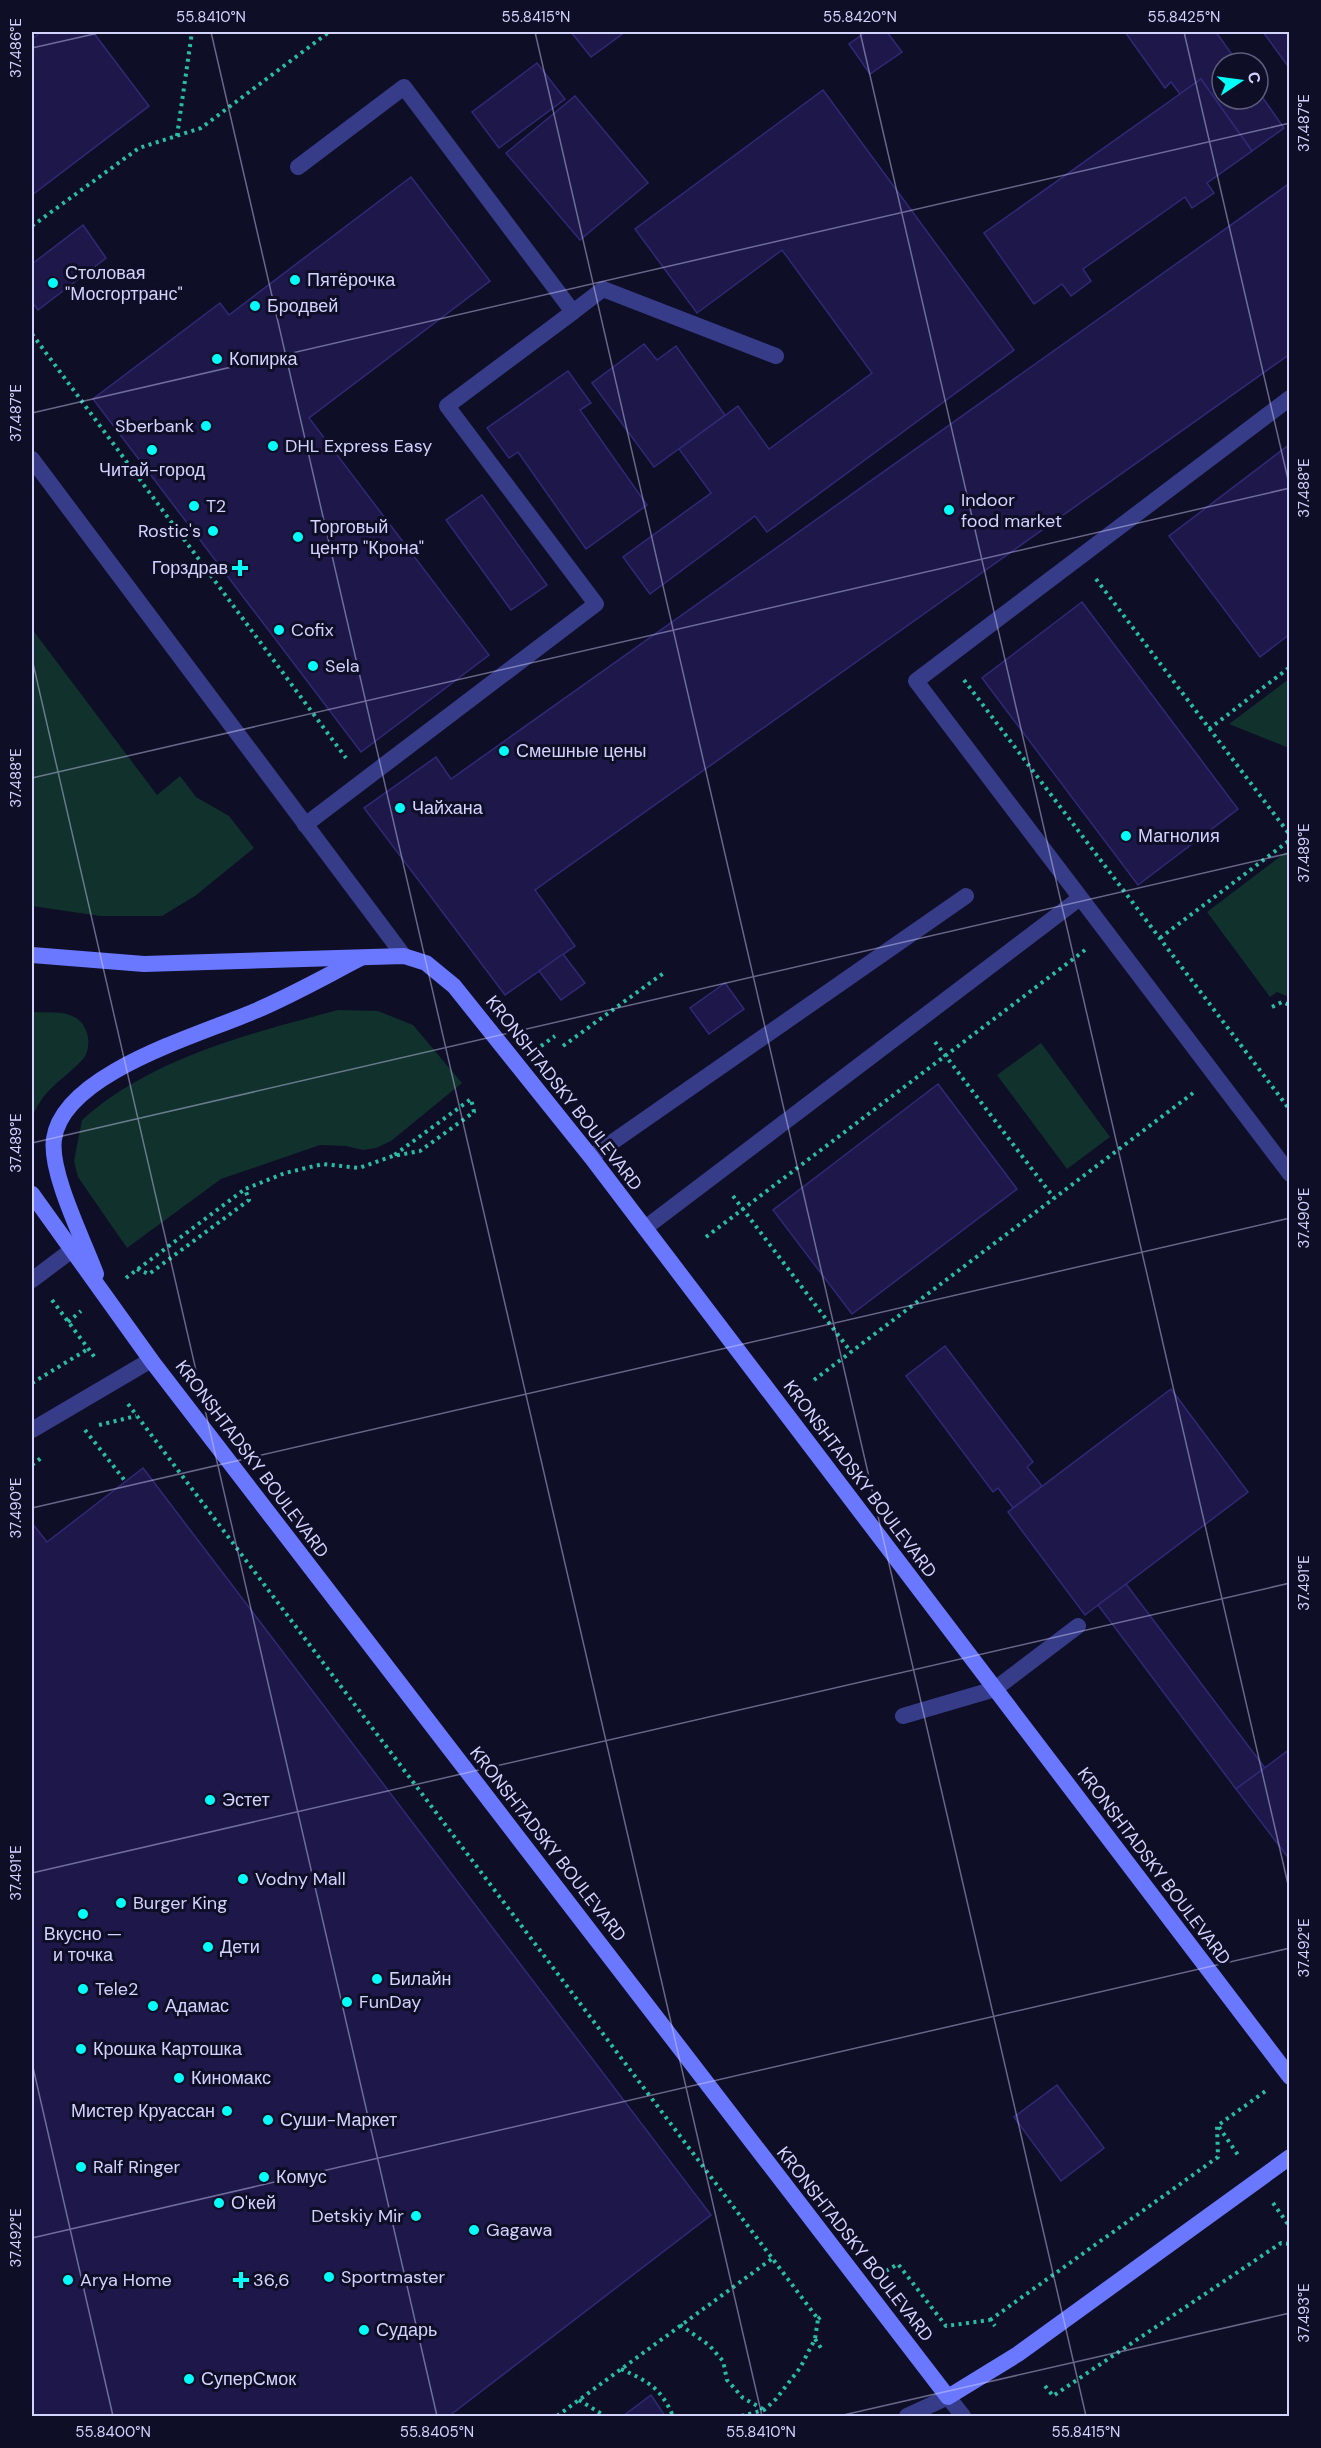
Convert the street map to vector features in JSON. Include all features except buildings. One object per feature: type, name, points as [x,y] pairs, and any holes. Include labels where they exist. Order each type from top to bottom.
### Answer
[{"type":"main road","name":"KRONSHTADSKY BOULEVARD","points":[[32,955],[144,964],[404,956],[426,963],[454,986],[591,1157],[1289,2076]]},
{"type":"main road","name":"KRONSHTADSKY BOULEVARD","points":[[104,1294],[56,1168],[54,1140],[61,1116],[80,1095],[126,1064],[257,1010],[366,956]]},
{"type":"main road","name":"KRONSHTADSKY BOULEVARD","points":[[32,1194],[151,1360],[948,2397]]},
{"type":"main road","points":[[948,2397],[1018,2354],[1290,2157]]},
{"type":"street","points":[[298,167],[404,87],[573,312]]},
{"type":"street","points":[[305,825],[596,604],[447,406],[603,289],[776,356]]},
{"type":"street","points":[[1290,398],[916,681],[1290,1174]]},
{"type":"street","points":[[32,459],[404,956]]},
{"type":"street","points":[[591,1157],[966,896]]},
{"type":"street","points":[[645,1228],[1080,898]]},
{"type":"street","points":[[33,1279],[72,1250]]},
{"type":"street","points":[[32,1430],[151,1360]]},
{"type":"street","points":[[903,1716],[995,1689],[1078,1626]]},
{"type":"street","points":[[907,2416],[948,2397]]},
{"type":"street","name":"KRONSHTADSKY BOULEVARD","points":[[948,2397],[963,2416]]},
{"type":"path","points":[[177,136],[192,32]]},
{"type":"path","points":[[32,226],[139,148],[201,128],[329,32]]},
{"type":"path","points":[[32,334],[363,781]]},
{"type":"path","points":[[1079,557],[1290,835]]},
{"type":"path","points":[[947,657],[1290,1110]]},
{"type":"path","points":[[1209,729],[1290,668]]},
{"type":"path","points":[[1160,938],[1290,840]]},
{"type":"path","points":[[706,1237],[1138,909]]},
{"type":"path","points":[[563,1046],[665,972]]},
{"type":"path","points":[[1272,1007],[1282,1002],[1290,1005]]},
{"type":"path","points":[[919,1020],[1054,1198]]},
{"type":"path","points":[[541,1046],[555,1036]]},
{"type":"path","points":[[814,1380],[1246,1052]]},
{"type":"path","points":[[245,1189],[249,1200],[158,1268],[149,1274],[137,1269],[245,1189],[285,1173],[323,1164],[359,1168],[393,1156],[420,1151],[474,1112],[471,1099],[393,1156]]},
{"type":"path","points":[[716,1174],[851,1352]]},
{"type":"path","points":[[33,1279],[818,2319]]},
{"type":"path","points":[[32,1383],[88,1349]]},
{"type":"path","points":[[85,1429],[126,1482]]},
{"type":"path","points":[[886,2271],[898,2264],[946,2326],[990,2320],[1218,2157],[1217,2126],[1289,2076]]},
{"type":"path","points":[[1044,2386],[1053,2396],[1281,2243],[1290,2244]]},
{"type":"path","points":[[557,2416],[773,2258]]},
{"type":"path","points":[[741,2416],[764,2410],[800,2368],[815,2338],[818,2319],[823,2315]]},
{"type":"path","points":[[990,2320],[995,2326]]},
{"type":"path","points":[[680,2325],[709,2345],[723,2361],[727,2380],[743,2398],[764,2410]]},
{"type":"path","points":[[815,2338],[821,2348]]},
{"type":"path","points":[[621,2369],[653,2384],[666,2400],[673,2416]]},
{"type":"path","points":[[579,2400],[605,2416]]},
{"type":"green space","points":[[32,629],[157,795],[180,776],[196,797],[229,816],[254,848],[195,896],[162,916],[100,916],[32,906]]},
{"type":"green space","points":[[1289,679],[1289,748],[1229,724]]},
{"type":"green space","points":[[1286,852],[1290,857],[1289,997],[1277,992],[1270,997],[1207,912]]},
{"type":"green space","points":[[338,1010],[378,1011],[413,1025],[462,1083],[391,1141],[376,1148],[363,1150],[346,1146],[320,1145],[221,1179],[127,1248],[78,1177],[74,1161],[82,1120],[109,1098],[170,1064],[203,1050],[270,1028]]},
{"type":"green space","points":[[32,1012],[58,1013],[74,1017],[85,1028],[88,1043],[85,1057],[48,1092],[32,1118]]},
{"type":"green space","points":[[1041,1043],[1110,1137],[1067,1169],[997,1075]]},
{"type":"place","name":"Пятёрочка","points":[[295,280]]},
{"type":"place","name":"Столовая \"Мосгортранс\"","points":[[53,283]]},
{"type":"place","name":"Бродвей","points":[[255,306]]},
{"type":"place","name":"Копирка","points":[[217,359]]},
{"type":"place","name":"Sberbank","points":[[206,426]]},
{"type":"place","name":"DHL Express Easy","points":[[273,446]]},
{"type":"place","name":"Читай-город","points":[[152,450]]},
{"type":"place","name":"T2","points":[[194,506]]},
{"type":"place","name":"Indoor food market","points":[[949,510]]},
{"type":"place","name":"Rostic's","points":[[213,531]]},
{"type":"place","name":"Торговый центр \"Крона\"","points":[[298,537]]},
{"type":"place","name":"Горздрав","points":[[240,568]]},
{"type":"place","name":"Cofix","points":[[279,630]]},
{"type":"place","name":"Sela","points":[[313,666]]},
{"type":"place","name":"Смешные цены","points":[[504,751]]},
{"type":"place","name":"Чайхана","points":[[400,808]]},
{"type":"place","name":"Магнолия","points":[[1126,836]]},
{"type":"place","name":"Эстет","points":[[210,1800]]},
{"type":"place","name":"Vodny Mall","points":[[243,1879]]},
{"type":"place","name":"Burger King","points":[[121,1903]]},
{"type":"place","name":"Вкусно — и точка","points":[[83,1914]]},
{"type":"place","name":"Дети","points":[[208,1947]]},
{"type":"place","name":"Билайн","points":[[377,1979]]},
{"type":"place","name":"Tele2","points":[[83,1989]]},
{"type":"place","name":"FunDay","points":[[347,2002]]},
{"type":"place","name":"Адамас","points":[[153,2006]]},
{"type":"place","name":"Крошка Картошка","points":[[81,2049]]},
{"type":"place","name":"Киномакс","points":[[179,2078]]},
{"type":"place","name":"Мистер Круассан","points":[[227,2111]]},
{"type":"place","name":"Суши-Маркет","points":[[268,2120]]},
{"type":"place","name":"Ralf Ringer","points":[[81,2167]]},
{"type":"place","name":"Комус","points":[[264,2177]]},
{"type":"place","name":"О'кей","points":[[219,2203]]},
{"type":"place","name":"Detskiy Mir","points":[[416,2216]]},
{"type":"place","name":"Gagawa","points":[[474,2230]]},
{"type":"place","name":"Sportmaster","points":[[329,2277]]},
{"type":"place","name":"Arya Home","points":[[68,2280]]},
{"type":"place","name":"36,6","points":[[241,2280]]},
{"type":"place","name":"Сударь","points":[[364,2330]]},
{"type":"place","name":"СуперСмок","points":[[189,2379]]}]
